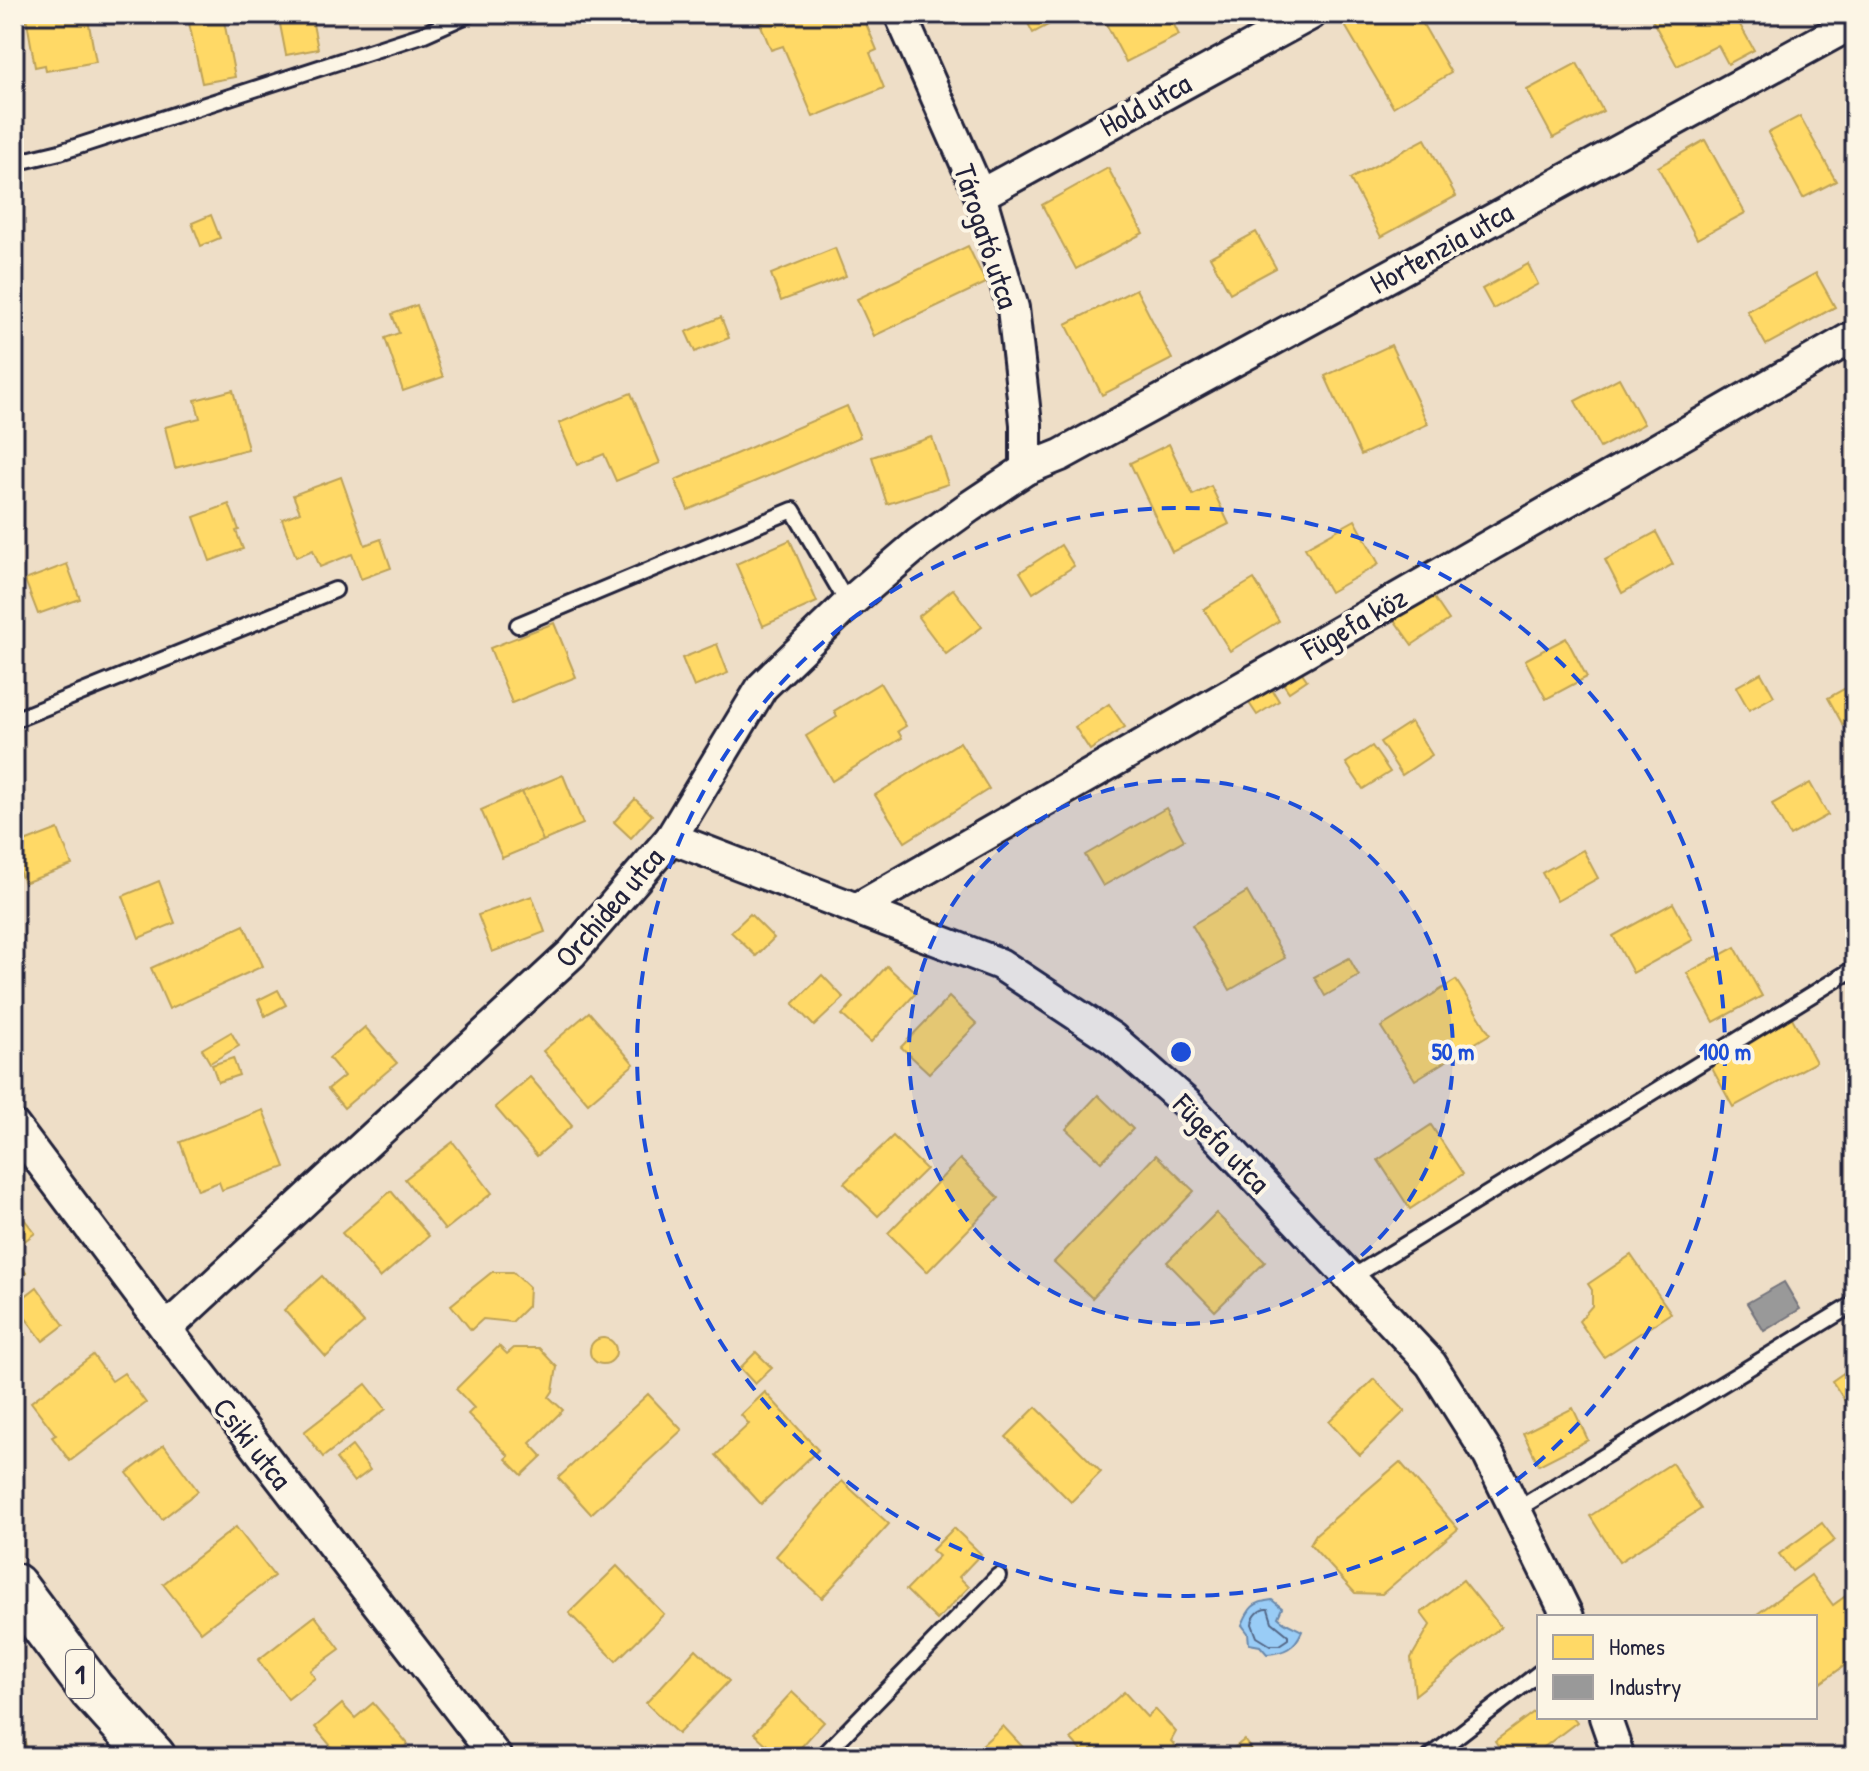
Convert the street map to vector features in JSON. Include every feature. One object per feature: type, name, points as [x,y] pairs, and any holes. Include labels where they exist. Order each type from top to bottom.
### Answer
[{"type":"main road","name":"1","points":[[14,1586],[92,1690],[153,1757]]},
{"type":"street","name":"Tárogató utca","points":[[900,14],[980,195],[1013,308],[1026,424],[1026,469]]},
{"type":"street","name":"Hold utca","points":[[980,195],[1311,14]]},
{"type":"street","name":"Hortenzia utca","points":[[1026,469],[1061,455],[1855,22]]},
{"type":"street","name":"Fügefa köz","points":[[858,908],[1851,338]]},
{"type":"street","name":"Orchidea utca","points":[[166,1329],[572,953],[671,838],[762,687],[848,604],[919,543],[1026,469]]},
{"type":"street","name":"Fügefa utca","points":[[671,838],[1000,964],[1112,1038],[1187,1104],[1431,1364],[1489,1456],[1567,1615]]},
{"type":"street","name":"Csiki utca","points":[[14,1126],[166,1329],[496,1757]]},
{"type":"street","points":[[1606,1719],[1619,1757]]},
{"type":"lane","points":[[14,163],[60,152],[424,34],[469,14]]},
{"type":"lane","points":[[518,625],[793,510],[848,604]]},
{"type":"lane","points":[[14,720],[335,590]]},
{"type":"lane","points":[[1351,1278],[1855,968]]},
{"type":"lane","points":[[1516,1510],[1855,1303]]},
{"type":"lane","points":[[822,1757],[998,1576]]},
{"type":"lane","points":[[1430,1757],[1537,1675]]},
{"type":"water","points":[[1272,1600],[1282,1608],[1278,1617],[1302,1631],[1288,1648],[1267,1654],[1260,1646],[1249,1644],[1248,1633],[1242,1625],[1252,1607]]},
{"type":"building: Homes","points":[[87,14],[96,62],[46,71],[45,65],[35,67],[26,16]]},
{"type":"building: Homes","points":[[278,14],[311,14],[318,49],[286,55]]},
{"type":"building: Homes","points":[[774,14],[862,14],[877,50],[870,53],[884,88],[813,117],[783,46],[771,50],[760,23],[774,17]]},
{"type":"building: Homes","points":[[1023,14],[1069,14],[1033,33]]},
{"type":"building: Homes","points":[[1116,14],[1169,14],[1179,35],[1126,62],[1104,20]]},
{"type":"building: Homes","points":[[1356,14],[1417,14],[1451,73],[1393,107],[1343,22]]},
{"type":"building: Homes","points":[[1649,14],[1734,14],[1754,50],[1728,64],[1718,45],[1677,66]]},
{"type":"building: Homes","points":[[223,16],[235,77],[202,83],[189,23]]},
{"type":"building: Homes","points":[[1577,63],[1603,111],[1553,138],[1527,90]]},
{"type":"building: Homes","points":[[1800,116],[1836,181],[1803,198],[1768,133]]},
{"type":"building: Homes","points":[[1425,139],[1456,196],[1381,237],[1350,179]]},
{"type":"building: Homes","points":[[1705,140],[1745,213],[1697,239],[1658,167]]},
{"type":"building: Homes","points":[[1108,168],[1143,233],[1076,269],[1042,205]]},
{"type":"building: Homes","points":[[211,215],[220,238],[201,246],[192,223]]},
{"type":"building: Homes","points":[[1256,232],[1276,268],[1230,293],[1210,257]]},
{"type":"building: Homes","points":[[968,246],[986,283],[874,336],[857,299]]},
{"type":"building: Homes","points":[[835,248],[846,276],[781,301],[771,274]]},
{"type":"building: Homes","points":[[1528,264],[1538,284],[1493,309],[1482,289]]},
{"type":"building: Homes","points":[[1816,273],[1835,307],[1766,345],[1747,311]]},
{"type":"building: Homes","points":[[1136,289],[1172,359],[1102,395],[1066,324]]},
{"type":"building: Homes","points":[[417,305],[443,377],[403,391],[385,338],[399,333],[392,314]]},
{"type":"building: Homes","points":[[721,317],[729,338],[695,352],[686,332]]},
{"type":"building: Homes","points":[[1391,345],[1428,424],[1361,455],[1325,376]]},
{"type":"building: Homes","points":[[1619,378],[1644,424],[1600,448],[1575,401]]},
{"type":"building: Homes","points":[[233,390],[248,449],[175,468],[165,427],[200,418],[195,400]]},
{"type":"building: Homes","points":[[631,393],[660,463],[616,481],[604,454],[577,465],[559,423]]},
{"type":"building: Homes","points":[[847,406],[860,437],[688,510],[675,480]]},
{"type":"building: Homes","points":[[932,437],[948,484],[887,504],[872,457]]},
{"type":"building: Homes","points":[[1169,444],[1193,495],[1211,486],[1229,524],[1172,552],[1130,463]]},
{"type":"building: Homes","points":[[341,477],[365,545],[381,539],[391,568],[361,579],[352,554],[320,567],[313,550],[296,557],[282,519],[300,512],[293,495]]},
{"type":"building: Homes","points":[[229,504],[243,549],[210,561],[194,517]]},
{"type":"building: Homes","points":[[1355,520],[1379,564],[1330,592],[1305,548]]},
{"type":"building: Homes","points":[[1656,532],[1673,564],[1622,593],[1605,560]]},
{"type":"building: Homes","points":[[790,540],[817,602],[763,626],[736,564]]},
{"type":"building: Homes","points":[[1061,545],[1074,566],[1033,593],[1020,572]]},
{"type":"building: Homes","points":[[67,564],[80,599],[38,614],[25,580]]},
{"type":"building: Homes","points":[[1254,579],[1279,621],[1230,651],[1204,609]]},
{"type":"building: Homes","points":[[953,589],[982,627],[946,654],[918,617]]},
{"type":"building: Homes","points":[[1430,592],[1449,620],[1412,645],[1392,617]]},
{"type":"building: Homes","points":[[554,623],[576,677],[512,703],[490,648]]},
{"type":"building: Homes","points":[[1566,638],[1587,677],[1546,699],[1525,660]]},
{"type":"building: Homes","points":[[717,644],[728,673],[694,687],[682,658]]},
{"type":"building: Homes","points":[[1298,667],[1307,680],[1289,692],[1280,679]]},
{"type":"building: Homes","points":[[1761,673],[1774,696],[1749,710],[1736,687]]},
{"type":"building: Homes","points":[[880,683],[906,726],[898,731],[902,738],[832,781],[806,736],[837,717],[834,711]]},
{"type":"building: Homes","points":[[1268,683],[1279,701],[1257,715],[1245,697]]},
{"type":"building: Homes","points":[[1855,683],[1855,718],[1843,725],[1828,698]]},
{"type":"building: Homes","points":[[1109,704],[1125,727],[1090,750],[1075,727]]},
{"type":"building: Homes","points":[[1411,722],[1432,755],[1402,775],[1380,742]]},
{"type":"building: Homes","points":[[960,742],[989,789],[905,842],[875,795]]},
{"type":"building: Homes","points":[[1372,746],[1390,772],[1363,789],[1346,763]]},
{"type":"building: Homes","points":[[14,769],[22,798],[14,800]]},
{"type":"building: Homes","points":[[563,775],[583,824],[543,841],[522,792]]},
{"type":"building: Homes","points":[[1810,783],[1828,815],[1790,836],[1772,804]]},
{"type":"building: Homes","points":[[522,792],[543,841],[502,858],[481,810]]},
{"type":"building: Homes","points":[[635,799],[652,815],[631,838],[614,822]]},
{"type":"building: Homes","points":[[1166,808],[1184,840],[1103,886],[1085,855]]},
{"type":"building: Homes","points":[[58,829],[72,865],[24,883],[14,858],[14,846]]},
{"type":"building: Homes","points":[[1583,850],[1598,878],[1557,901],[1542,873]]},
{"type":"building: Homes","points":[[159,881],[175,923],[139,938],[123,896]]},
{"type":"building: Homes","points":[[1247,892],[1285,958],[1230,990],[1192,925]]},
{"type":"building: Homes","points":[[532,896],[545,932],[492,952],[478,915]]},
{"type":"building: Homes","points":[[1673,903],[1693,940],[1633,973],[1613,936]]},
{"type":"building: Homes","points":[[750,914],[774,938],[756,956],[731,932]]},
{"type":"building: Homes","points":[[244,925],[263,966],[169,1009],[151,968]]},
{"type":"building: Homes","points":[[1735,947],[1762,996],[1714,1022],[1687,973]]},
{"type":"building: Homes","points":[[1349,958],[1359,976],[1325,996],[1314,977]]},
{"type":"building: Homes","points":[[887,966],[916,993],[871,1042],[842,1015]]},
{"type":"building: Homes","points":[[822,975],[844,998],[814,1026],[793,1004]]},
{"type":"building: Homes","points":[[1456,980],[1490,1034],[1415,1080],[1381,1027]]},
{"type":"building: Homes","points":[[278,990],[286,1005],[265,1016],[258,1000]]},
{"type":"building: Homes","points":[[949,997],[977,1024],[929,1073],[901,1047]]},
{"type":"building: Homes","points":[[589,1012],[634,1064],[588,1103],[543,1051]]},
{"type":"building: Homes","points":[[1791,1016],[1816,1062],[1733,1107],[1708,1061]]},
{"type":"building: Homes","points":[[365,1027],[397,1063],[344,1108],[328,1089],[344,1076],[329,1058]]},
{"type":"building: Homes","points":[[231,1032],[239,1046],[210,1063],[202,1049]]},
{"type":"building: Homes","points":[[233,1058],[239,1075],[218,1082],[212,1065]]},
{"type":"building: Homes","points":[[530,1077],[572,1126],[537,1156],[495,1107]]},
{"type":"building: Homes","points":[[1098,1095],[1133,1129],[1101,1162],[1066,1129]]},
{"type":"building: Homes","points":[[263,1110],[285,1167],[222,1190],[219,1182],[198,1190],[180,1142]]},
{"type":"building: Homes","points":[[1431,1125],[1463,1174],[1410,1209],[1378,1160]]},
{"type":"building: Homes","points":[[893,1136],[926,1169],[878,1216],[844,1183]]},
{"type":"building: Homes","points":[[453,1142],[492,1193],[445,1230],[405,1179]]},
{"type":"building: Homes","points":[[1156,1155],[1194,1191],[1092,1298],[1054,1262]]},
{"type":"building: Homes","points":[[960,1159],[999,1198],[927,1272],[888,1233]]},
{"type":"building: Homes","points":[[391,1191],[429,1236],[380,1278],[342,1233]]},
{"type":"building: Homes","points":[[14,1206],[35,1233],[14,1249]]},
{"type":"building: Homes","points":[[1216,1213],[1265,1262],[1215,1311],[1167,1262]]},
{"type":"building: Homes","points":[[1631,1255],[1671,1313],[1604,1357],[1579,1321],[1592,1306],[1592,1290],[1588,1284]]},
{"type":"building: Homes","points":[[14,1256],[26,1273],[14,1282]]},
{"type":"building: Homes","points":[[492,1272],[513,1272],[529,1287],[528,1306],[512,1322],[483,1319],[471,1330],[451,1305]]},
{"type":"building: Homes","points":[[322,1276],[364,1323],[326,1357],[284,1310]]},
{"type":"building: Homes","points":[[37,1287],[64,1325],[43,1341],[15,1304]]},
{"type":"building: Homes","points":[[603,1338],[612,1342],[616,1351],[612,1360],[603,1364],[594,1360],[590,1351],[594,1342]]},
{"type":"building: Homes","points":[[499,1346],[507,1354],[514,1348],[539,1348],[557,1367],[549,1397],[563,1410],[530,1443],[542,1456],[522,1475],[506,1459],[509,1456],[468,1414],[474,1408],[456,1389]]},
{"type":"building: Homes","points":[[756,1352],[772,1368],[755,1384],[740,1368]]},
{"type":"building: Homes","points":[[93,1355],[112,1381],[124,1373],[146,1403],[70,1461],[52,1437],[56,1435],[31,1402]]},
{"type":"building: Homes","points":[[1855,1365],[1855,1399],[1847,1404],[1832,1381]]},
{"type":"building: Homes","points":[[1374,1379],[1405,1411],[1360,1455],[1329,1422]]},
{"type":"building: Homes","points":[[366,1384],[386,1409],[323,1457],[304,1432]]},
{"type":"building: Homes","points":[[765,1392],[818,1450],[761,1504],[716,1455],[749,1424],[741,1415]]},
{"type":"building: Homes","points":[[648,1394],[682,1430],[591,1514],[558,1478]]},
{"type":"building: Homes","points":[[1036,1407],[1101,1472],[1071,1502],[1006,1437]]},
{"type":"building: Homes","points":[[1573,1408],[1588,1440],[1539,1465],[1523,1433]]},
{"type":"building: Homes","points":[[164,1445],[198,1491],[162,1519],[127,1473]]},
{"type":"building: Homes","points":[[352,1446],[370,1470],[354,1482],[336,1459]]},
{"type":"building: Homes","points":[[1400,1462],[1458,1529],[1382,1594],[1355,1593],[1310,1544],[1316,1534]]},
{"type":"building: Homes","points":[[1672,1463],[1701,1509],[1619,1562],[1590,1516]]},
{"type":"building: Homes","points":[[842,1481],[889,1524],[822,1598],[776,1556]]},
{"type":"building: Homes","points":[[1822,1523],[1835,1540],[1792,1571],[1779,1554]]},
{"type":"building: Homes","points":[[236,1527],[274,1576],[201,1632],[163,1584]]},
{"type":"building: Homes","points":[[954,1528],[981,1554],[959,1577],[969,1587],[937,1620],[906,1590],[939,1556],[932,1550]]},
{"type":"building: Homes","points":[[617,1566],[664,1614],[616,1661],[569,1613]]},
{"type":"building: Homes","points":[[1811,1575],[1833,1605],[1847,1595],[1855,1606],[1855,1658],[1817,1686],[1817,1615],[1756,1615]]},
{"type":"building: Homes","points":[[1463,1580],[1501,1627],[1415,1695],[1411,1658],[1430,1625],[1421,1613]]},
{"type":"building: Homes","points":[[315,1616],[340,1649],[310,1671],[315,1678],[288,1699],[258,1660]]},
{"type":"building: Homes","points":[[696,1649],[729,1681],[678,1734],[646,1703]]},
{"type":"building: Homes","points":[[792,1692],[824,1722],[792,1757],[780,1757],[754,1733]]},
{"type":"building: Homes","points":[[1124,1692],[1147,1717],[1155,1709],[1176,1732],[1171,1741],[1185,1757],[1077,1757],[1083,1752],[1071,1739]]},
{"type":"building: Homes","points":[[373,1703],[408,1744],[393,1757],[340,1757],[315,1727],[342,1704],[355,1718]]},
{"type":"building: Homes","points":[[1537,1710],[1537,1719],[1575,1719],[1577,1722],[1531,1757],[1506,1757],[1495,1741]]},
{"type":"building: Homes","points":[[18,1715],[26,1746],[14,1749],[14,1716]]},
{"type":"building: Homes","points":[[1003,1726],[1032,1757],[969,1757]]},
{"type":"building: Homes","points":[[1244,1740],[1257,1757],[1223,1757]]},
{"type":"building: Homes","points":[[1781,1746],[1788,1757],[1763,1757]]},
{"type":"building: Industry","points":[[1784,1282],[1800,1309],[1764,1331],[1747,1303]]}]
